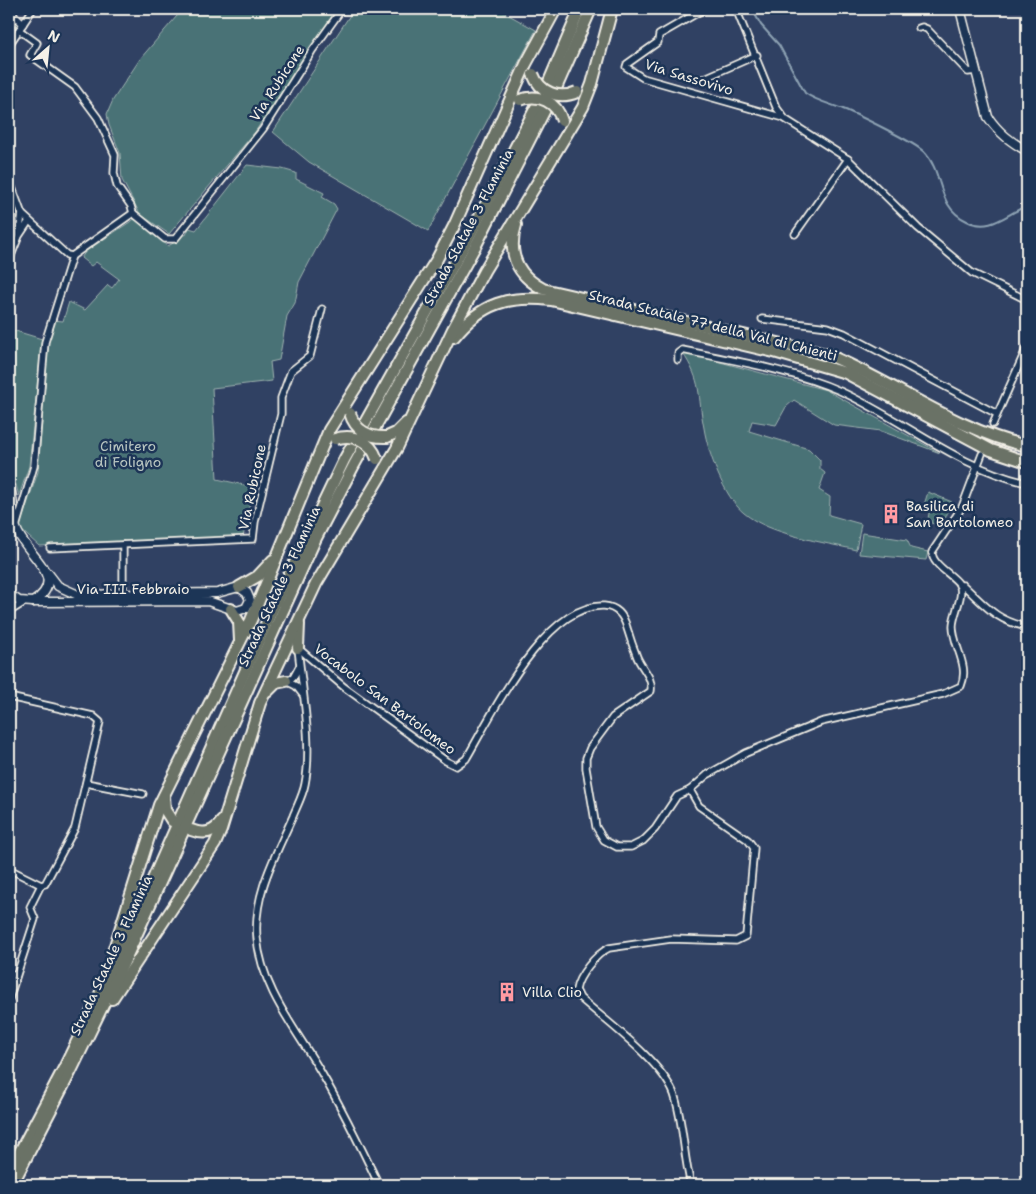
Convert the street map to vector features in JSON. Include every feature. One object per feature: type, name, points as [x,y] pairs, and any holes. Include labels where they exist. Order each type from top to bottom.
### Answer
[{"type":"highway","points":[[67,1070],[75,1033],[118,940],[148,837],[164,795],[240,644],[322,445],[350,394],[437,259],[540,38],[556,9]]},
{"type":"highway","name":"Strada Statale 3 Flaminia","points":[[9,1172],[67,1070],[270,613],[344,460],[468,239],[548,84],[580,9]]},
{"type":"highway","name":"Strada Statale 3 Flaminia","points":[[12,1185],[155,893],[312,547],[354,465],[477,243],[557,86],[591,9]]},
{"type":"highway","points":[[67,1070],[128,973],[211,851],[220,834],[260,703],[301,613],[348,526],[397,448],[453,329],[484,271],[583,107],[612,9]]},
{"type":"highway","points":[[540,38],[532,65],[534,74],[542,88],[555,95],[567,96],[588,84],[594,72]]},
{"type":"highway","points":[[502,118],[520,100],[532,97],[546,100],[558,109],[562,121],[563,134],[560,144]]},
{"type":"highway","name":"Strada Statale 77 della Val di Chienti","points":[[519,215],[512,236],[511,251],[518,268],[532,283],[543,289],[826,354],[862,369],[938,411],[999,438],[1027,446]]},
{"type":"highway","name":"Strada Statale 77 della Val di Chienti","points":[[447,345],[467,320],[506,300],[522,298],[551,300],[774,352],[846,373],[992,450],[1027,462]]},
{"type":"highway","points":[[350,394],[350,413],[356,425],[366,433],[376,437],[387,437],[402,428],[409,419]]},
{"type":"highway","points":[[322,445],[335,438],[348,437],[363,441],[371,447],[377,459],[379,476]]},
{"type":"highway","points":[[239,587],[265,570],[282,546]]},
{"type":"highway","points":[[231,610],[240,626],[240,644]]},
{"type":"highway","points":[[298,648],[297,634],[301,613]]},
{"type":"highway","points":[[260,703],[272,687],[286,681]]},
{"type":"highway","points":[[164,795],[165,810],[172,820]]},
{"type":"highway","points":[[191,830],[203,833],[213,831],[226,813]]},
{"type":"main road","points":[[960,9],[988,117],[997,130],[1027,151]]},
{"type":"main road","points":[[9,486],[16,528],[25,547],[58,586],[74,594],[217,593],[239,587],[248,594],[248,605],[241,611],[231,610]]},
{"type":"main road","points":[[9,594],[29,602],[45,591],[48,573]]},
{"type":"main road","name":"Via III Febbraio","points":[[29,602],[211,601],[231,610]]},
{"type":"street","points":[[9,45],[33,9]]},
{"type":"street","name":"Via Rubicone","points":[[133,213],[165,238],[174,239],[263,129],[312,50],[342,9]]},
{"type":"street","name":"Via Sassovivo","points":[[704,9],[660,34],[658,42],[627,64],[626,67],[643,78],[785,119],[848,158],[918,228],[972,272],[1027,300]]},
{"type":"street","name":"Via Sassovivo","points":[[736,9],[757,56],[776,107],[785,119]]},
{"type":"street","points":[[9,10],[23,24]]},
{"type":"street","points":[[919,28],[927,29],[968,72],[976,71]]},
{"type":"street","points":[[16,528],[34,466],[45,342],[72,256],[133,213],[132,206],[117,186],[114,173],[114,155],[98,118],[75,87],[30,56],[37,43],[19,30]]},
{"type":"street","name":"Via Sassovivo","points":[[700,80],[757,56]]},
{"type":"street","points":[[795,234],[848,158]]},
{"type":"street","points":[[9,179],[22,214],[66,255],[72,256]]},
{"type":"street","points":[[19,236],[22,214]]},
{"type":"street","points":[[9,261],[19,236],[29,222]]},
{"type":"street","name":"Via Rubicone","points":[[50,548],[254,539],[256,522],[281,414],[281,398],[291,371],[310,356],[322,309]]},
{"type":"street","points":[[762,319],[828,327],[844,333],[997,414]]},
{"type":"street","points":[[993,424],[1027,347]]},
{"type":"street","points":[[678,360],[678,353],[682,350],[820,383],[862,402],[977,467],[1027,483]]},
{"type":"street","points":[[982,454],[962,506],[932,552],[933,558],[990,611],[1003,620],[1027,627]]},
{"type":"street","points":[[123,545],[123,594]]},
{"type":"street","name":"Vocabolo San Bartolomeo","points":[[298,648],[344,687],[446,762],[456,766],[466,759],[526,659],[540,642],[574,613],[585,609],[608,606],[616,610],[625,621],[633,647],[652,685],[651,691],[646,696],[613,717],[590,748],[586,768],[596,827],[604,840],[622,848],[635,846],[652,833],[674,799],[690,790],[707,775],[746,753],[821,722],[943,694],[961,686],[965,671],[953,630],[961,592],[960,585]]},
{"type":"street","points":[[9,612],[29,602]]},
{"type":"street","points":[[298,648],[304,697],[307,762],[305,784],[261,891],[256,919],[257,939],[264,970],[273,994],[334,1094],[379,1185]]},
{"type":"street","points":[[300,664],[295,675],[286,681],[296,686],[304,697]]},
{"type":"street","points":[[9,697],[98,718],[100,722],[75,828],[45,884],[41,885],[30,907],[35,919],[9,999]]},
{"type":"street","points":[[86,783],[143,794]]},
{"type":"street","points":[[690,790],[699,806],[748,840],[754,848],[746,936],[736,941],[671,939],[609,948],[583,974],[576,990],[580,998],[641,1051],[673,1092],[680,1116],[691,1185]]},
{"type":"street","points":[[9,868],[41,885]]},
{"type":"street","points":[[9,973],[16,975]]},
{"type":"green space","points":[[183,9],[337,9],[255,132],[169,234],[140,214],[122,180],[120,153],[109,125],[107,114],[113,100],[140,59]]},
{"type":"green space","points":[[354,9],[498,9],[536,30],[428,231],[309,162],[273,132]]},
{"type":"green space","points":[[9,13],[16,20],[16,29],[9,40]]},
{"type":"green space","name":"Cimitero di Foligno","points":[[247,165],[282,169],[296,173],[296,179],[324,193],[322,197],[334,204],[337,209],[299,282],[295,303],[287,316],[279,360],[270,362],[272,381],[212,388],[217,479],[253,487],[243,537],[39,546],[19,528],[38,472],[49,334],[53,320],[63,321],[69,302],[85,310],[108,285],[112,288],[119,279],[96,262],[91,266],[81,258],[86,251],[136,218],[168,246],[177,241],[182,233],[186,235],[189,228],[196,230]]},
{"type":"green space","points":[[9,201],[16,216],[9,243]]},
{"type":"green space","points":[[9,329],[42,339],[29,466],[19,496],[15,481],[9,475]]},
{"type":"green space","points":[[682,352],[826,390],[940,453],[881,431],[834,425],[794,400],[786,407],[776,425],[752,421],[749,431],[809,449],[820,460],[820,469],[825,473],[819,490],[830,497],[829,515],[861,524],[856,550],[798,537],[768,527],[755,521],[737,506],[718,474],[706,438],[696,381],[689,363]]},
{"type":"green space","points":[[928,492],[952,502],[942,526],[931,523],[931,520],[928,519],[930,507],[924,505]]},
{"type":"green space","points":[[862,533],[907,540],[911,548],[928,552],[926,560],[859,554]]},
{"type":"waterway","points":[[752,9],[761,25],[779,45],[805,93],[873,123],[924,152],[931,160],[945,198],[957,215],[967,221],[984,225],[998,221],[1027,206]]},
{"type":"place","name":"Basilica di San Bartolomeo","points":[[891,514]]},
{"type":"place","name":"Villa Clio","points":[[507,992]]}]
